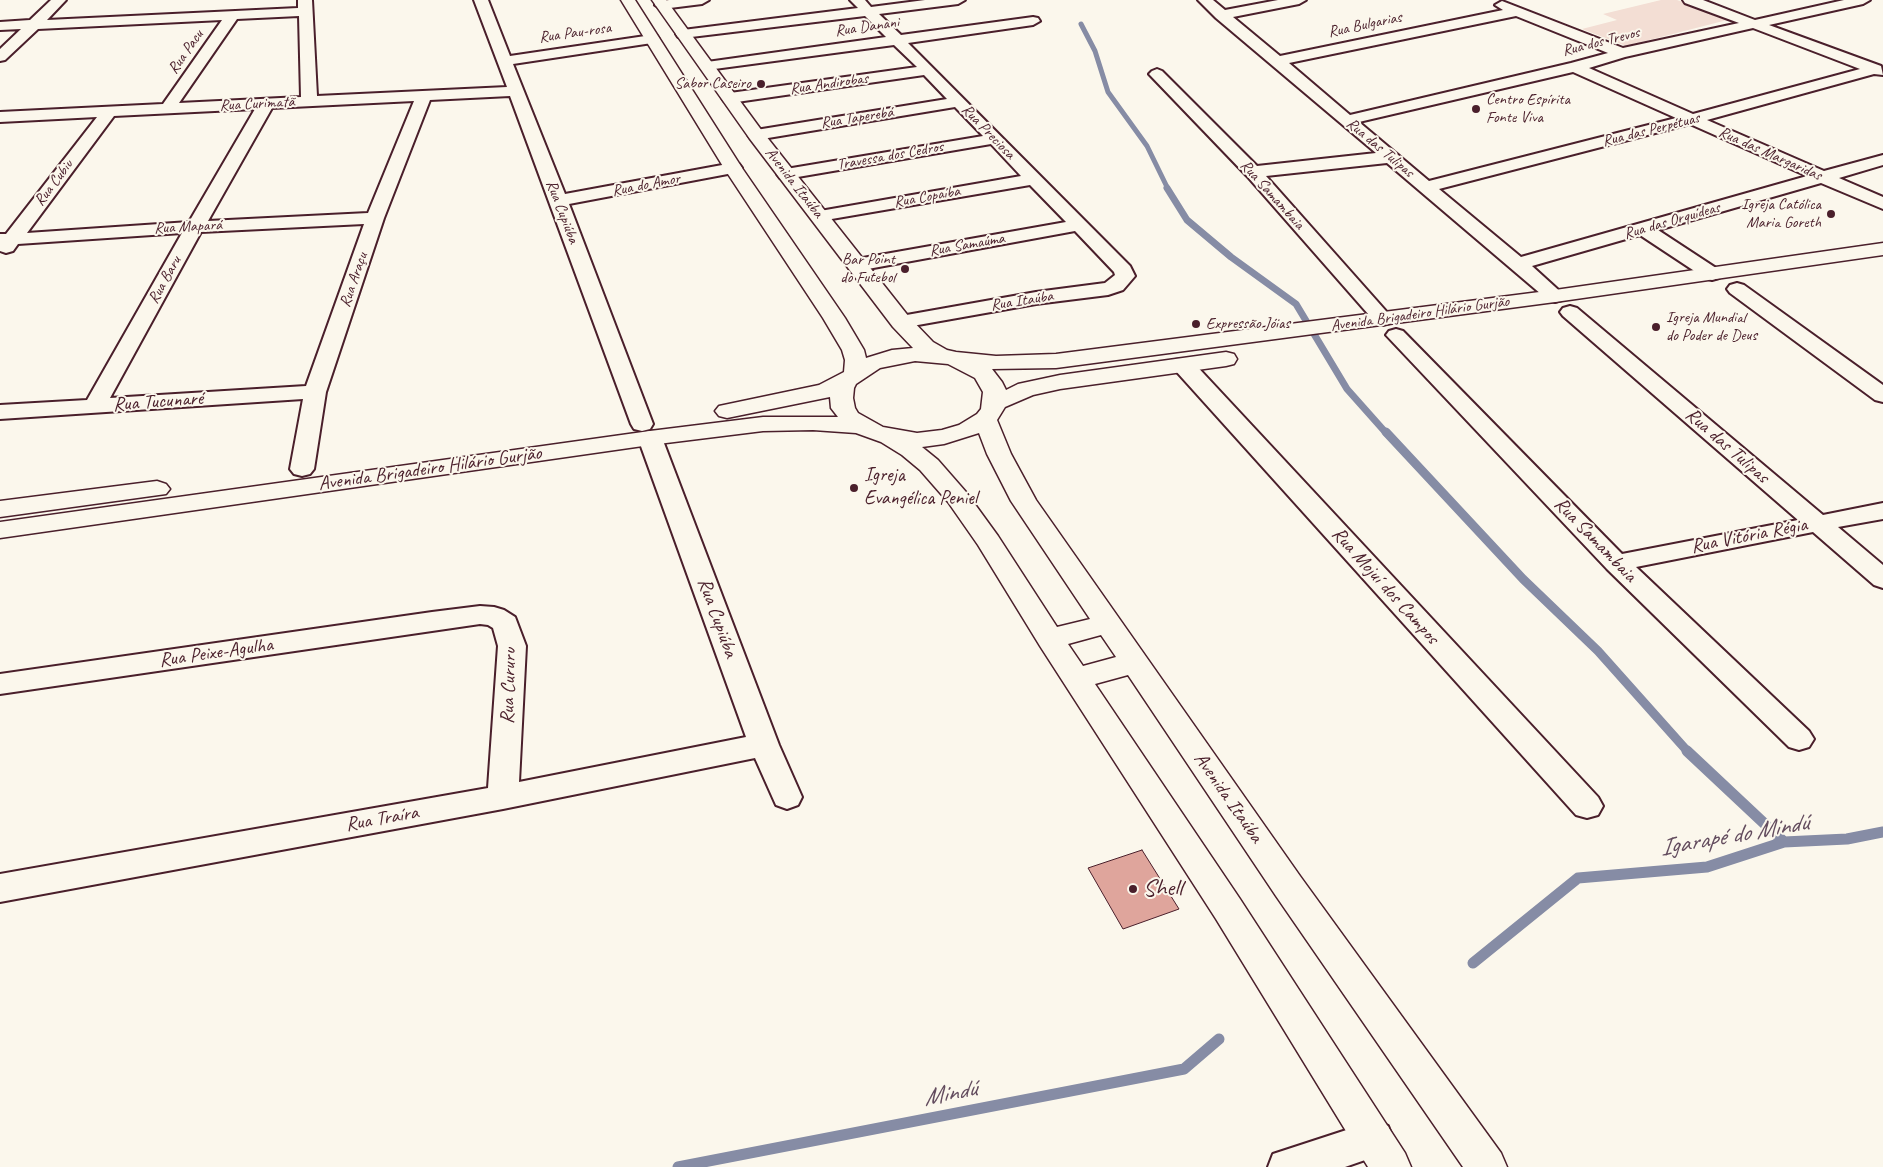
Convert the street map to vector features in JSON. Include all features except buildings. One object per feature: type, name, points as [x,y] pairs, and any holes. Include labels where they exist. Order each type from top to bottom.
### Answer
[{"type":"street","points":[[0,57],[59,0]]},
{"type":"street","name":"Rua Cupiúba","points":[[480,0],[559,201],[764,745],[787,797]]},
{"type":"street","name":"Avenida Itaúba","points":[[628,0],[733,168],[834,318],[853,350],[856,360],[852,376]]},
{"type":"street","points":[[661,2],[702,0]]},
{"type":"street","name":"Rua Preciosa","points":[[857,0],[928,70],[1117,265]]},
{"type":"street","points":[[683,34],[958,0]]},
{"type":"street","name":"Rua das Tulipas","points":[[1205,0],[1519,264],[1883,579]]},
{"type":"street","points":[[1221,15],[1299,0]]},
{"type":"street","points":[[1490,0],[1622,54]]},
{"type":"street","points":[[1690,0],[1712,4],[1755,24],[1880,71]]},
{"type":"street","name":"Rua dos Trevos","points":[[1348,120],[1575,67],[1622,54],[1863,0]]},
{"type":"street","name":"Avenida Itaúba","points":[[661,2],[756,135],[901,322],[925,348],[948,357]]},
{"type":"street","points":[[0,26],[233,15],[305,6],[309,102]]},
{"type":"street","name":"Rua Bulgarias","points":[[1278,61],[1518,11]]},
{"type":"street","name":"Rua Pacu","points":[[167,109],[233,15]]},
{"type":"street","name":"Rua Danani","points":[[707,66],[1033,21]]},
{"type":"street","name":"Rua Pau-rosa","points":[[504,61],[652,39]]},
{"type":"street","name":"Rua das Margaridas","points":[[1575,67],[1883,204]]},
{"type":"street","name":"Rua Andirobas","points":[[730,98],[928,70]]},
{"type":"street","name":"Rua das Perpétuas","points":[[1426,187],[1880,71]]},
{"type":"street","name":"Rua Samambaia","points":[[1157,74],[1253,172],[1390,327],[1616,563],[1799,739]]},
{"type":"street","name":"Rua Curimatã","points":[[0,117],[515,91]]},
{"type":"street","name":"Rua Araçu","points":[[302,469],[315,392],[375,218],[423,96]]},
{"type":"street","name":"Rua Taperebá","points":[[756,135],[958,102]]},
{"type":"street","name":"Rua Baru","points":[[95,406],[194,227],[266,104]]},
{"type":"street","name":"Rua Cubiu","points":[[0,255],[6,239],[109,112]]},
{"type":"street","name":"Travessa dos Cedros","points":[[786,174],[994,139]]},
{"type":"street","points":[[1253,172],[1391,157]]},
{"type":"street","name":"Rua das Orquídeas","points":[[1519,264],[1883,160]]},
{"type":"street","name":"Rua do Amor","points":[[559,201],[733,168]]},
{"type":"street","name":"Rua Copaíba","points":[[820,216],[1033,179]]},
{"type":"street","name":"Rua Mapará","points":[[6,239],[375,218]]},
{"type":"street","name":"Rua Samaúma","points":[[857,265],[1077,225]]},
{"type":"street","points":[[1644,229],[1712,274]]},
{"type":"street","name":"Avenida Brigadeiro Hilário Gurjão","points":[[1563,304],[1712,274],[1883,249]]},
{"type":"street","name":"Rua Itaúba","points":[[901,322],[1036,298],[1108,289],[1116,286],[1125,276],[1123,270],[1117,265]]},
{"type":"street","name":"Avenida Brigadeiro Hilário Gurjão","points":[[948,357],[996,363],[1056,362],[1390,327],[1563,304],[1737,289],[1883,267]]},
{"type":"street","points":[[1737,289],[1883,395]]},
{"type":"street","name":"Avenida Brigadeiro Hilário Gurjão","points":[[990,411],[1026,389],[1060,382],[1183,365],[1390,327]]},
{"type":"street","points":[[890,437],[917,440],[944,437],[967,430],[990,411],[996,392],[991,382],[983,373],[948,357],[915,354],[892,357],[872,363],[852,376],[842,388],[841,398],[843,408],[850,418],[861,426],[890,437],[911,450],[929,465],[957,497],[989,542],[1050,639],[1228,909],[1383,1153],[1287,1167]]},
{"type":"street","name":"Rua Mojuí dos Campos","points":[[1183,365],[1587,806]]},
{"type":"street","name":"Avenida Brigadeiro Hilário Gurjão","points":[[0,530],[646,431],[806,396],[827,390],[852,376]]},
{"type":"street","name":"Rua Tucunaré","points":[[0,412],[315,392]]},
{"type":"street","name":"Avenida Itaúba","points":[[990,411],[1000,454],[1024,501],[1294,894],[1487,1167]]},
{"type":"street","name":"Avenida Brigadeiro Hilário Gurjão","points":[[0,509],[302,469],[646,431],[813,422],[861,426]]},
{"type":"street","name":"Rua Vitória Régia","points":[[1616,563],[1883,511]]},
{"type":"street","name":"Rua Cururu","points":[[432,620],[480,615],[494,616],[505,622],[512,646],[504,796]]},
{"type":"street","name":"Rua Peixe-Agulha","points":[[0,684],[432,620]]},
{"type":"street","points":[[1050,639],[1108,624]]},
{"type":"street","points":[[1076,678],[1135,663]]},
{"type":"street","name":"Rua Traíra","points":[[0,888],[504,796],[764,745]]},
{"type":"shaded area","points":[[1661,0],[1677,0],[1731,19],[1626,46],[1582,29],[1617,20],[1603,14]]},
{"type":"waterway","points":[[1081,24],[1095,51],[1108,92],[1147,146],[1168,189]]},
{"type":"waterway","points":[[1167,188],[1187,220],[1231,257],[1296,304],[1347,389],[1387,434]]},
{"type":"waterway","points":[[1386,432],[1523,579],[1598,651],[1688,752]]},
{"type":"waterway","points":[[1688,752],[1784,842]]},
{"type":"waterway","name":"Igarapé do Mindú","points":[[1784,842],[1847,839],[1883,832]]},
{"type":"waterway","name":"Igarapé do Mindú","points":[[1473,963],[1578,878],[1707,867],[1784,842]]},
{"type":"waterway","name":"Mindú","points":[[678,1167],[1184,1069],[1219,1039]]},
{"type":"place","name":"Sabor Caseiro","points":[[761,84]]},
{"type":"place","name":"Centro Espírita Fonte Viva","points":[[1476,109]]},
{"type":"place","name":"Igreja Católica Maria Goreth","points":[[1831,214]]},
{"type":"place","name":"Bar Point do Futebol","points":[[905,269]]},
{"type":"place","name":"Expressão Jóias","points":[[1196,324]]},
{"type":"place","name":"Igreja Mundial do Poder de Deus","points":[[1656,327]]},
{"type":"place","name":"Igreja Evangélica Peniel","points":[[854,488]]},
{"type":"place","name":"Shell","points":[[1133,889]]}]
